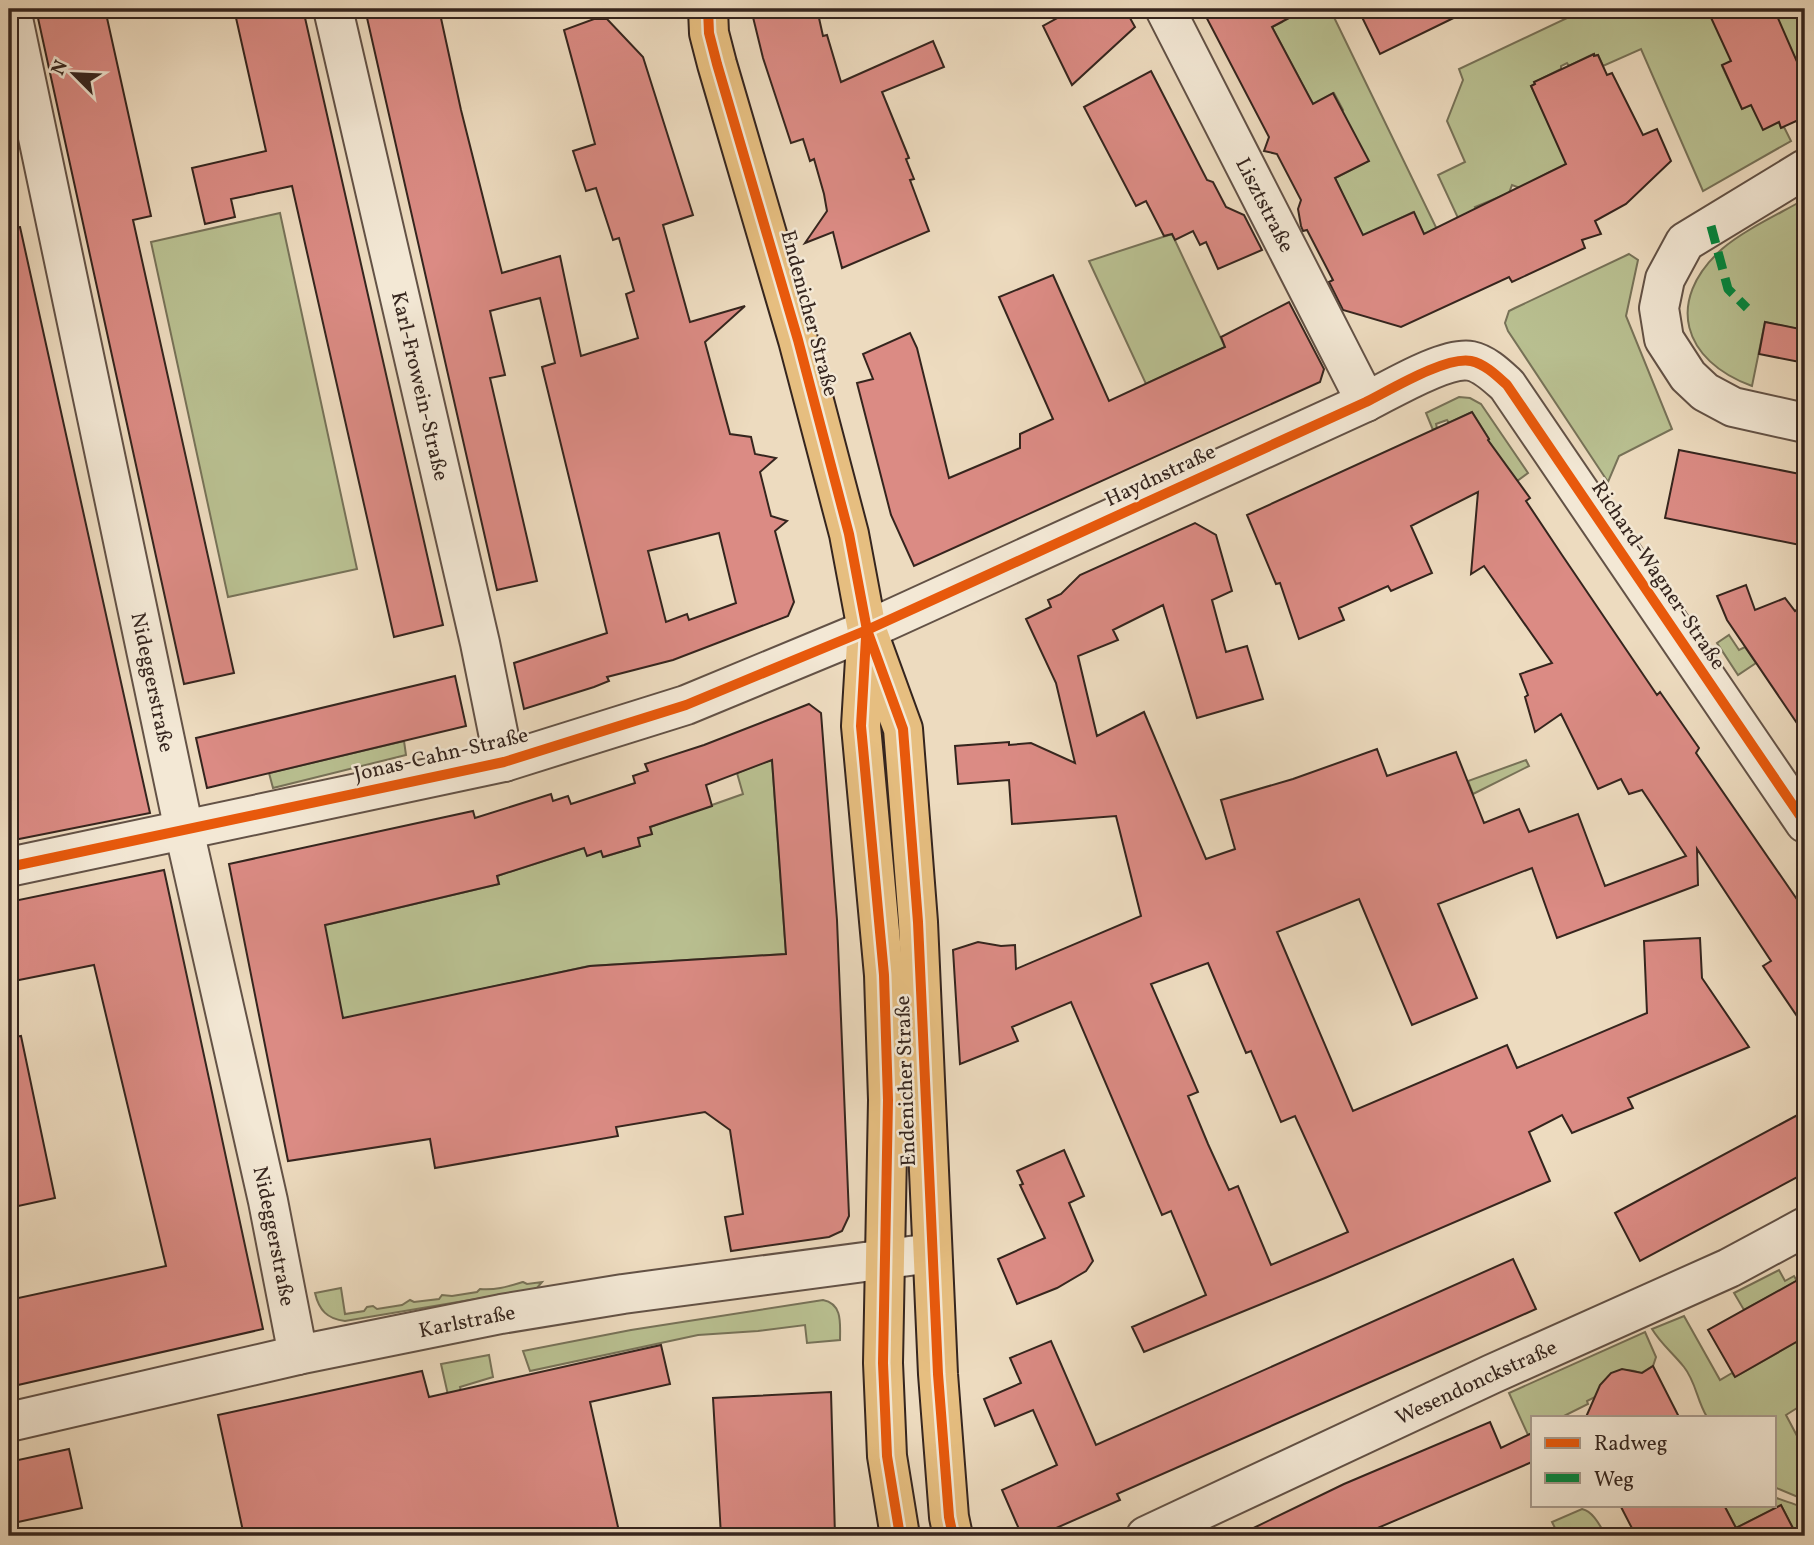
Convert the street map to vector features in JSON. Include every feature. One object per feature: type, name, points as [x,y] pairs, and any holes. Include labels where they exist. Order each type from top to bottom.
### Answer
[{"type":"main road","name":"Endenicher Straße","points":[[704,17],[799,340],[849,534],[867,630],[904,729],[918,922],[939,1398],[953,1536]]},
{"type":"main road","name":"Endenicher Straße","points":[[867,630],[861,726],[884,975],[888,1100],[883,1363],[887,1456],[901,1536]]},
{"type":"street","name":"Nideggerstraße","points":[[11,9],[14,50],[268,1201],[298,1355]]},
{"type":"street","name":"Karl-Frowein-Straße","points":[[333,9],[480,643],[504,762]]},
{"type":"street","name":"Lisztstraße","points":[[1165,9],[1366,402]]},
{"type":"street","points":[[1805,169],[1685,242],[1665,279],[1659,308],[1664,339],[1673,356],[1705,392],[1734,407],[1805,423]]},
{"type":"street","name":"Haydnstraße","points":[[867,630],[1446,363],[1471,361]]},
{"type":"street","name":"Richard-Wagner-Straße","points":[[1471,361],[1492,372],[1507,385],[1805,823]]},
{"type":"street","name":"Jonas-Cahn-Straße","points":[[9,867],[504,762],[686,705],[867,630]]},
{"type":"street","name":"Wesendonckstraße","points":[[1146,1536],[1493,1374],[1729,1268],[1805,1227]]},
{"type":"street","name":"Karlstraße","points":[[9,1422],[298,1355],[571,1302],[932,1253]]},
{"type":"green space","points":[[1275,9],[1330,9],[1448,252],[1436,258],[1413,212],[1378,229],[1384,281],[1335,178],[1368,161],[1333,117],[1343,110],[1334,93],[1313,104],[1272,27],[1282,22]]},
{"type":"green space","points":[[1586,9],[1699,9],[1702,13],[1711,9],[1755,9],[1737,17],[1731,61],[1722,66],[1742,109],[1751,105],[1779,122],[1791,141],[1703,191],[1641,49],[1603,66],[1598,55],[1593,54],[1569,66],[1567,63],[1561,66],[1561,69],[1531,86],[1568,165],[1520,188],[1512,185],[1509,193],[1475,207],[1476,209],[1458,218],[1438,175],[1465,162],[1447,121],[1463,80],[1459,69]]},
{"type":"green space","points":[[1774,9],[1794,9],[1805,32],[1805,79],[1800,81],[1751,20]]},
{"type":"green space","points":[[1805,199],[1805,324],[1803,330],[1765,322],[1752,386],[1729,375],[1710,361],[1697,345],[1689,328],[1688,309],[1693,289],[1704,269],[1722,249],[1751,229]]},
{"type":"green space","points":[[280,213],[357,569],[228,597],[151,242]]},
{"type":"green space","points":[[1172,234],[1225,347],[1146,384],[1089,261]]},
{"type":"green space","points":[[1629,254],[1638,260],[1626,316],[1672,429],[1619,456],[1608,482],[1505,323],[1509,311]]},
{"type":"green space","points":[[1459,397],[1470,398],[1481,404],[1528,473],[1513,484],[1485,442],[1489,439],[1472,412],[1449,423],[1447,420],[1436,424],[1437,428],[1433,430],[1426,413]]},
{"type":"green space","points":[[1729,635],[1739,650],[1745,647],[1756,663],[1738,675],[1717,643]]},
{"type":"green space","points":[[404,741],[406,755],[273,788],[269,773]]},
{"type":"green space","points":[[1526,760],[1529,766],[1473,794],[1468,781]]},
{"type":"green space","points":[[772,761],[786,954],[589,966],[338,1020],[335,977],[321,926],[499,884],[497,876],[584,848],[601,851],[604,857],[639,846],[638,838],[652,834],[650,827],[743,794],[737,773]]},
{"type":"green space","points":[[1779,1270],[1785,1281],[1794,1276],[1797,1281],[1744,1310],[1734,1293]]},
{"type":"green space","points":[[523,1282],[542,1282],[537,1288],[530,1290],[345,1321],[325,1313],[315,1293],[341,1288],[345,1314],[364,1311],[367,1307],[373,1306],[377,1309],[402,1305],[410,1300],[414,1302],[439,1299],[442,1295],[452,1296],[477,1292],[480,1289],[502,1288]]},
{"type":"green space","points":[[823,1300],[837,1310],[840,1340],[807,1343],[805,1325],[698,1335],[530,1371],[523,1351],[631,1330]]},
{"type":"green space","points":[[1684,1316],[1720,1380],[1732,1373],[1735,1377],[1805,1337],[1805,1403],[1786,1415],[1805,1451],[1805,1500],[1776,1488],[1776,1416],[1706,1416],[1688,1373],[1652,1329]]},
{"type":"green space","points":[[1645,1332],[1656,1357],[1653,1366],[1641,1373],[1626,1370],[1613,1373],[1604,1382],[1597,1396],[1587,1401],[1588,1404],[1564,1416],[1531,1416],[1531,1434],[1528,1435],[1509,1393]]},
{"type":"green space","points":[[489,1355],[493,1377],[460,1387],[494,1536],[480,1536],[441,1364]]},
{"type":"green space","points":[[1776,1498],[1801,1508],[1805,1536],[1797,1536],[1781,1505],[1736,1528],[1725,1506],[1776,1506]]},
{"type":"green space","points":[[1582,1509],[1593,1516],[1606,1536],[1559,1536],[1552,1522]]},
{"type":"building","points":[[36,9],[105,9],[151,216],[133,220],[234,673],[184,684]]},
{"type":"building","points":[[234,9],[303,9],[443,625],[394,637],[292,186],[231,199],[235,217],[205,224],[192,168],[266,151]]},
{"type":"building","points":[[365,9],[439,9],[502,273],[560,256],[581,356],[638,338],[626,294],[634,291],[619,238],[613,240],[596,188],[586,191],[573,151],[595,144],[564,30],[594,19],[607,19],[643,57],[693,215],[663,225],[690,322],[745,306],[705,342],[730,434],[751,437],[755,454],[776,458],[760,472],[771,516],[787,521],[775,531],[794,602],[788,616],[673,660],[607,677],[609,681],[594,687],[524,709],[514,663],[607,633],[542,367],[555,363],[540,298],[490,311],[505,375],[490,378],[537,581],[497,590]],"holes":[[[719,533],[736,603],[689,620],[687,614],[666,622],[648,551]]]},
{"type":"building","points":[[751,9],[817,9],[823,36],[827,35],[841,82],[933,41],[944,67],[882,92],[909,158],[906,159],[914,179],[910,180],[929,231],[842,268],[833,232],[805,243],[827,211],[824,194],[814,159],[810,161],[803,139],[791,143],[763,58]]},
{"type":"building","points":[[1055,9],[1125,9],[1135,27],[1072,85],[1043,26],[1059,17]]},
{"type":"building","points":[[1202,9],[1306,9],[1272,27],[1313,104],[1333,93],[1369,161],[1335,178],[1363,235],[1414,212],[1424,234],[1566,164],[1531,86],[1534,82],[1594,54],[1598,55],[1607,75],[1612,73],[1643,135],[1657,129],[1671,161],[1626,204],[1595,221],[1601,234],[1582,240],[1585,248],[1512,282],[1509,277],[1401,327],[1343,310],[1329,282],[1333,280],[1307,230],[1303,231],[1301,226],[1298,209],[1301,200],[1277,154],[1264,151],[1269,137]]},
{"type":"building","points":[[1358,9],[1472,9],[1380,54]]},
{"type":"building","points":[[1707,9],[1774,9],[1805,80],[1805,117],[1781,128],[1779,122],[1763,130],[1751,105],[1742,109],[1722,65],[1731,61]]},
{"type":"building","points":[[1151,71],[1207,180],[1213,182],[1226,207],[1244,215],[1262,250],[1218,269],[1206,242],[1200,245],[1193,231],[1175,240],[1172,234],[1164,236],[1146,201],[1136,206],[1084,107]]},
{"type":"building","points":[[20,227],[150,813],[9,841],[9,415],[16,413],[9,380],[9,228]]},
{"type":"building","points":[[1053,275],[1109,401],[1225,347],[1221,337],[1289,302],[1324,369],[1320,382],[914,566],[891,515],[857,383],[873,379],[863,354],[910,333],[917,348],[949,478],[1020,448],[1020,434],[1053,419],[999,297]]},
{"type":"building","points":[[1765,322],[1805,330],[1805,363],[1759,354]]},
{"type":"building","points":[[1472,412],[1488,440],[1530,498],[1526,501],[1562,555],[1657,695],[1660,692],[1699,748],[1696,753],[1805,911],[1805,1028],[1763,966],[1771,961],[1697,849],[1698,885],[1557,938],[1532,868],[1438,904],[1477,998],[1412,1025],[1359,899],[1277,932],[1353,1111],[1507,1045],[1517,1068],[1647,1013],[1644,941],[1700,938],[1702,978],[1749,1047],[1628,1098],[1633,1108],[1572,1133],[1562,1115],[1529,1132],[1550,1181],[1144,1352],[1132,1327],[1206,1295],[1171,1211],[1162,1215],[1071,1002],[1012,1027],[1018,1041],[960,1064],[953,950],[978,942],[1001,946],[1015,945],[1016,969],[1141,916],[1116,816],[1012,824],[1009,780],[958,784],[955,746],[1031,743],[1075,763],[1056,683],[1026,619],[1051,607],[1048,600],[1061,594],[1080,575],[1195,523],[1216,535],[1232,591],[1212,600],[1226,652],[1247,646],[1263,699],[1197,718],[1163,605],[1113,630],[1118,640],[1078,656],[1097,736],[1144,712],[1206,859],[1235,849],[1221,800],[1293,779],[1377,749],[1387,776],[1456,752],[1484,823],[1519,809],[1529,832],[1578,814],[1605,886],[1686,856],[1642,790],[1629,794],[1621,779],[1598,789],[1561,714],[1535,732],[1525,697],[1528,695],[1520,674],[1552,663],[1484,566],[1471,574],[1478,492],[1411,526],[1432,573],[1391,591],[1388,586],[1339,608],[1344,620],[1299,639],[1280,583],[1276,584],[1247,515]],"holes":[[[1208,963],[1246,1053],[1251,1051],[1281,1122],[1295,1116],[1348,1232],[1271,1265],[1238,1186],[1229,1190],[1208,1144],[1188,1096],[1198,1092],[1151,984]]]},
{"type":"building","points":[[1679,450],[1805,475],[1805,546],[1665,518]]},
{"type":"building","points":[[1746,585],[1755,610],[1785,598],[1795,611],[1805,603],[1805,735],[1727,620],[1717,596]]},
{"type":"building","points":[[455,676],[466,726],[207,788],[196,738]]},
{"type":"building","points":[[809,704],[821,713],[837,920],[849,1216],[842,1231],[829,1237],[731,1251],[725,1217],[743,1214],[730,1130],[705,1112],[616,1127],[618,1136],[435,1168],[430,1139],[288,1161],[229,864],[473,811],[475,818],[551,794],[553,801],[568,796],[571,804],[635,783],[633,776],[648,771],[645,764],[704,745]],"holes":[[[772,760],[786,954],[590,966],[343,1018],[325,925],[499,884],[497,876],[584,848],[587,856],[601,851],[603,857],[640,846],[638,838],[652,834],[650,827],[712,806],[706,785]]]},
{"type":"building","points":[[164,870],[263,1329],[18,1385],[9,1347],[9,1300],[166,1266],[94,965],[9,982],[9,902]]},
{"type":"building","points":[[21,1036],[55,1198],[9,1208],[9,1038]]},
{"type":"building","points":[[1805,1111],[1805,1173],[1640,1261],[1615,1213]]},
{"type":"building","points":[[1064,1150],[1084,1196],[1069,1203],[1093,1261],[1086,1271],[1057,1288],[1017,1304],[998,1259],[1045,1238],[1020,1185],[1023,1184],[1017,1171]]},
{"type":"building","points":[[1513,1259],[1536,1309],[1117,1494],[1120,1500],[1038,1536],[1022,1536],[1002,1490],[1057,1465],[1033,1410],[995,1426],[984,1399],[1021,1383],[1010,1358],[1051,1341],[1096,1445]]},
{"type":"building","points":[[1805,1276],[1805,1337],[1735,1377],[1708,1330]]},
{"type":"building","points":[[661,1345],[670,1384],[590,1402],[620,1536],[244,1536],[218,1415],[422,1371],[429,1397]]},
{"type":"building","points":[[1653,1366],[1678,1416],[1586,1416],[1600,1385],[1611,1373],[1622,1369],[1642,1373]]},
{"type":"building","points":[[831,1392],[835,1536],[721,1536],[713,1398]]},
{"type":"building","points":[[1490,1422],[1501,1448],[1531,1433],[1531,1462],[1359,1536],[1237,1536],[1344,1484]]},
{"type":"building","points":[[69,1449],[82,1508],[9,1524],[9,1462]]},
{"type":"building","points":[[1781,1505],[1797,1536],[1636,1536],[1621,1506],[1725,1506],[1736,1528]]},
{"type":"marked path","points":[[1711,226],[1728,289],[1747,308]]},
{"type":"cycle path","points":[[708,9],[709,33],[717,64],[798,340],[849,534],[867,630],[903,729],[918,922],[938,1374],[949,1517],[953,1536]]},
{"type":"cycle path","points":[[9,867],[504,762],[686,705],[867,630],[1366,402],[1418,375],[1460,361],[1481,365],[1507,385],[1805,823]]},
{"type":"cycle path","points":[[866,637],[861,726],[884,975],[888,1100],[883,1363],[887,1456],[900,1536]]}]
